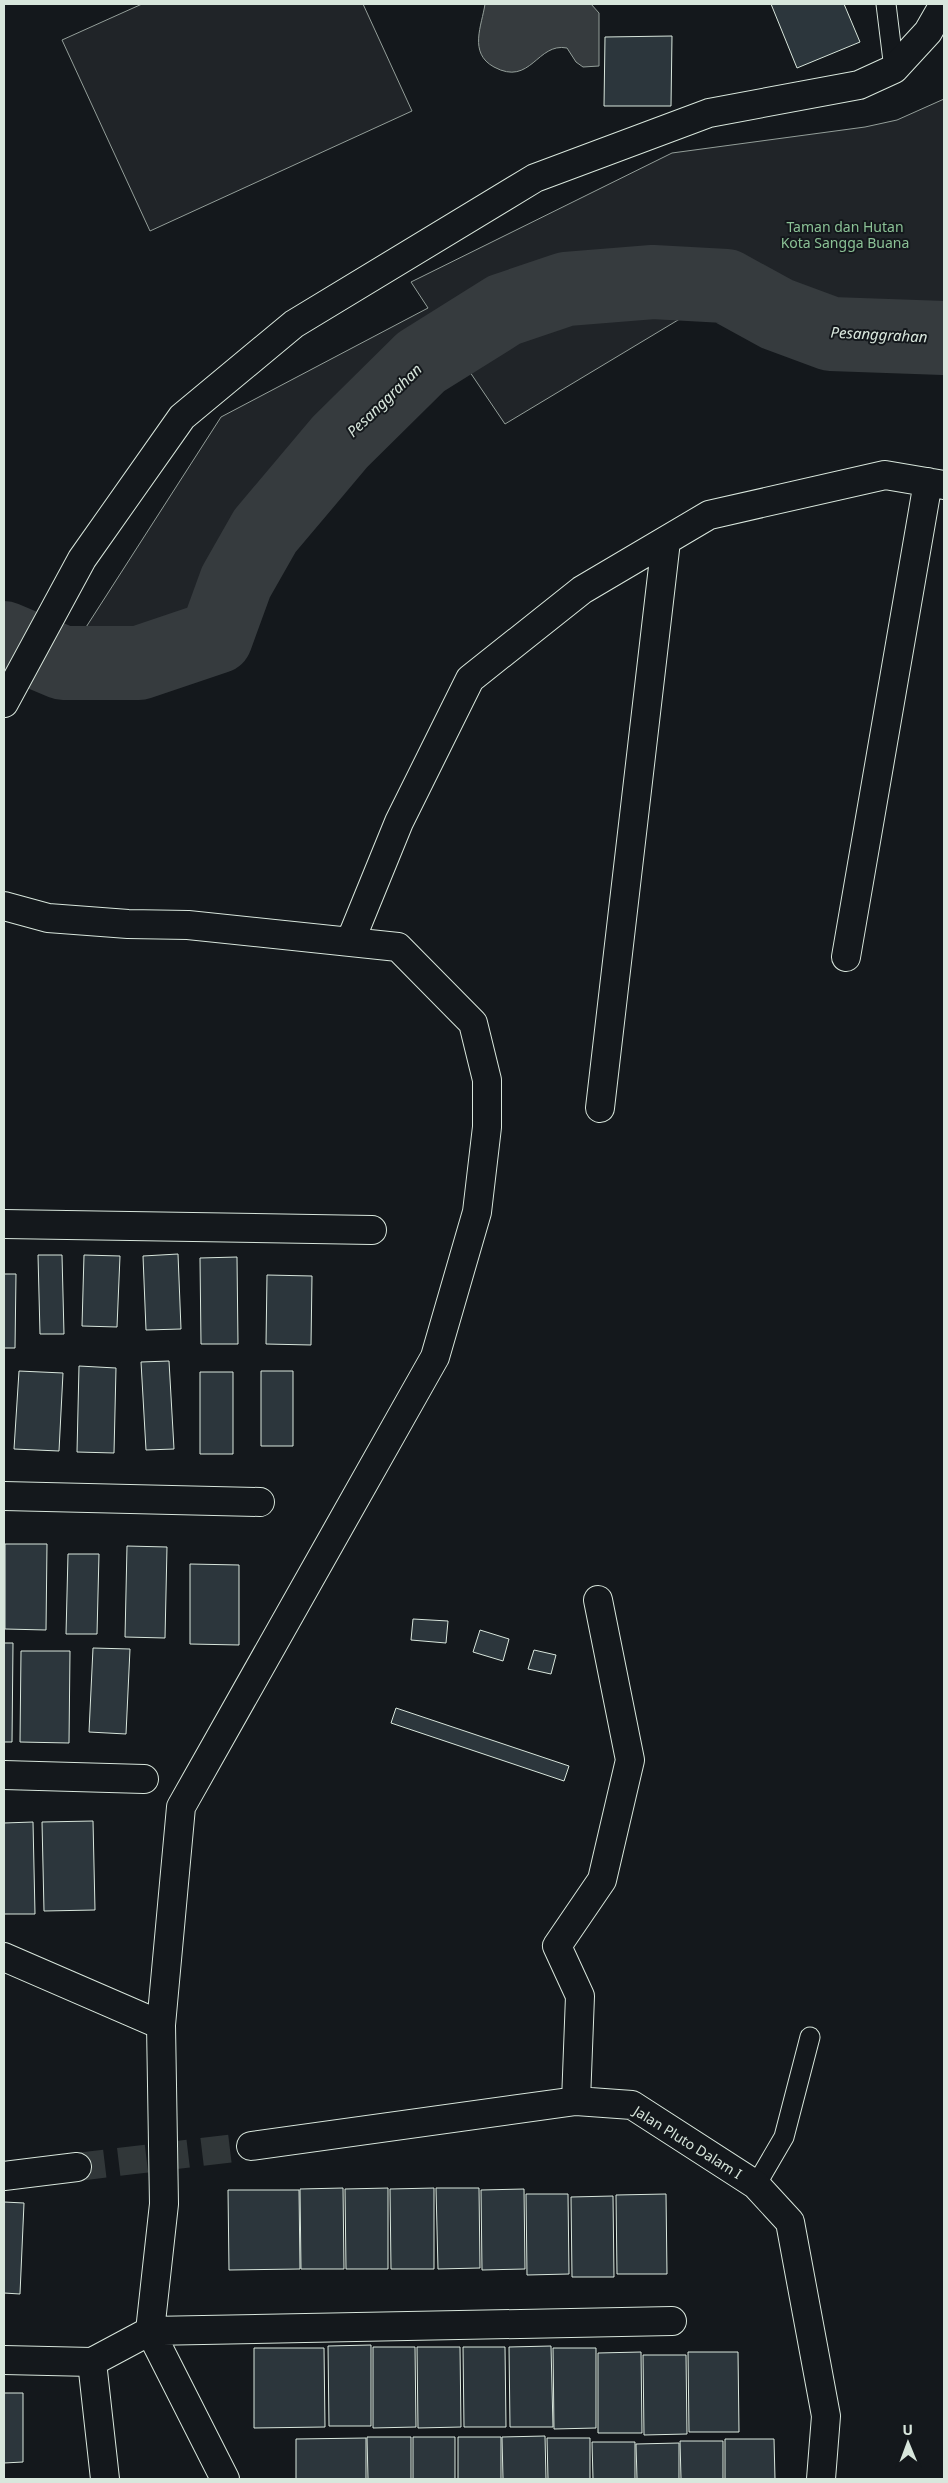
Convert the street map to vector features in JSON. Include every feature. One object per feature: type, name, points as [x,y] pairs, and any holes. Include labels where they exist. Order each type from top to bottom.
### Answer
[{"type":"street","points":[[4,703],[82,559],[182,417],[294,324],[534,178],[709,113],[859,85],[894,69],[928,32],[944,4]]},
{"type":"street","points":[[350,942],[399,822],[470,679],[582,590],[709,515],[885,475],[936,483],[846,957]]},
{"type":"street","points":[[600,1108],[666,541]]},
{"type":"street","points":[[4,906],[48,918],[128,924],[188,925],[398,947],[473,1023],[487,1080],[487,1127],[477,1212],[436,1357],[181,1807],[161,2025],[164,2204],[150,2331],[225,2479]]},
{"type":"street","points":[[4,1224],[372,1230]]},
{"type":"street","points":[[4,1496],[260,1502]]},
{"type":"street","points":[[576,2101],[580,1996],[557,1946],[602,1880],[630,1760],[598,1600]]},
{"type":"street","points":[[4,1775],[144,1779]]},
{"type":"street","points":[[4,1957],[161,2025]]},
{"type":"street","name":"Jalan Pluto Dalam I","points":[[251,2146],[576,2101],[632,2105],[756,2185],[790,2222],[826,2416],[821,2479]]},
{"type":"street","points":[[4,2176],[77,2167]]},
{"type":"street","points":[[4,2360],[92,2362],[150,2331],[672,2321]]},
{"type":"street","points":[[92,2362],[106,2479]]},
{"type":"lane","points":[[886,4],[894,69]]},
{"type":"lane","points":[[756,2185],[784,2137],[810,2037]]},
{"type":"green space","points":[[142,4],[363,4],[412,111],[150,231],[62,40]]},
{"type":"green space","name":"Taman dan Hutan Kota Sangga Buana","points":[[944,99],[944,360],[693,311],[505,424],[451,344],[421,362],[340,442],[265,531],[236,582],[216,637],[139,663],[63,663],[221,417],[428,308],[411,282],[672,153],[865,127],[897,120]]},
{"type":"shaded area","points":[[485,4],[591,4],[599,13],[599,66],[583,67],[576,62],[567,48],[557,48],[548,51],[517,72],[507,72],[494,67],[481,54],[479,46]]},
{"type":"building","points":[[771,4],[844,4],[860,42],[797,68]]},
{"type":"building","points":[[672,36],[671,106],[604,106],[605,37]]},
{"type":"building","points":[[178,1254],[181,1329],[146,1330],[143,1256]]},
{"type":"building","points":[[38,1255],[62,1255],[64,1334],[40,1334]]},
{"type":"building","points":[[84,1255],[120,1256],[117,1327],[82,1326]]},
{"type":"building","points":[[237,1257],[238,1344],[201,1344],[200,1258]]},
{"type":"building","points":[[4,1274],[16,1274],[15,1348],[4,1348]]},
{"type":"building","points":[[267,1275],[312,1276],[311,1345],[266,1344]]},
{"type":"building","points":[[169,1361],[174,1449],[146,1450],[141,1362]]},
{"type":"building","points":[[79,1366],[116,1368],[114,1453],[77,1452]]},
{"type":"building","points":[[19,1371],[63,1373],[59,1451],[14,1449]]},
{"type":"building","points":[[261,1371],[293,1371],[293,1446],[261,1446]]},
{"type":"building","points":[[200,1372],[233,1372],[233,1454],[200,1454]]},
{"type":"building","points":[[5,1544],[47,1544],[46,1630],[5,1629]]},
{"type":"building","points":[[127,1546],[167,1547],[165,1638],[125,1637]]},
{"type":"building","points":[[68,1554],[99,1554],[97,1634],[66,1634]]},
{"type":"building","points":[[190,1564],[239,1565],[239,1645],[190,1644]]},
{"type":"building","points":[[413,1619],[448,1621],[446,1643],[411,1640]]},
{"type":"building","points":[[480,1630],[509,1639],[503,1661],[473,1652]]},
{"type":"building","points":[[4,1643],[13,1643],[12,1742],[4,1742]]},
{"type":"building","points":[[93,1648],[130,1649],[126,1734],[89,1732]]},
{"type":"building","points":[[534,1650],[556,1655],[551,1674],[528,1669]]},
{"type":"building","points":[[21,1651],[70,1651],[69,1743],[20,1742]]},
{"type":"building","points":[[396,1708],[569,1766],[564,1781],[391,1723]]},
{"type":"building","points":[[93,1821],[95,1910],[44,1911],[42,1822]]},
{"type":"building","points":[[33,1822],[35,1914],[4,1914],[4,1823]]},
{"type":"building","points":[[343,2188],[344,2269],[301,2269],[300,2189]]},
{"type":"building","points":[[388,2188],[388,2269],[346,2269],[345,2189]]},
{"type":"building","points":[[434,2188],[434,2269],[391,2269],[390,2189]]},
{"type":"building","points":[[436,2188],[479,2188],[480,2268],[438,2269]]},
{"type":"building","points":[[524,2189],[525,2269],[482,2270],[481,2190]]},
{"type":"building","points":[[228,2190],[299,2190],[300,2269],[229,2270]]},
{"type":"building","points":[[526,2194],[568,2194],[569,2274],[527,2275]]},
{"type":"building","points":[[666,2194],[667,2274],[617,2274],[616,2195]]},
{"type":"building","points":[[613,2196],[614,2277],[572,2277],[571,2197]]},
{"type":"building","points":[[4,2202],[24,2203],[20,2294],[4,2293]]},
{"type":"building","points":[[371,2345],[371,2426],[329,2426],[328,2346]]},
{"type":"building","points":[[551,2346],[553,2427],[510,2427],[509,2347]]},
{"type":"building","points":[[373,2347],[415,2347],[416,2427],[373,2428]]},
{"type":"building","points":[[417,2347],[460,2347],[461,2427],[418,2428]]},
{"type":"building","points":[[463,2347],[505,2347],[506,2427],[464,2427]]},
{"type":"building","points":[[254,2348],[324,2348],[325,2427],[254,2428]]},
{"type":"building","points":[[553,2348],[596,2348],[596,2428],[554,2429]]},
{"type":"building","points":[[641,2352],[642,2433],[598,2433],[598,2353]]},
{"type":"building","points":[[688,2352],[738,2352],[739,2432],[689,2432]]},
{"type":"building","points":[[643,2355],[686,2355],[687,2434],[644,2435]]},
{"type":"building","points":[[4,2393],[23,2393],[23,2462],[4,2463]]},
{"type":"building","points":[[545,2436],[546,2479],[503,2479],[502,2437]]},
{"type":"building","points":[[367,2437],[411,2437],[411,2479],[368,2479]]},
{"type":"building","points":[[413,2437],[455,2437],[455,2479],[413,2479]]},
{"type":"building","points":[[458,2437],[501,2437],[501,2479],[458,2479]]},
{"type":"building","points":[[366,2438],[366,2479],[296,2479],[296,2439]]},
{"type":"building","points":[[547,2438],[590,2438],[590,2479],[548,2479]]},
{"type":"building","points":[[725,2439],[774,2439],[775,2479],[725,2479]]},
{"type":"building","points":[[680,2441],[723,2441],[723,2479],[681,2479]]},
{"type":"building","points":[[592,2442],[635,2442],[635,2479],[593,2479]]},
{"type":"building","points":[[679,2443],[679,2479],[637,2479],[636,2444]]},
{"type":"waterway","name":"Pesanggrahan","points":[[4,638],[63,663],[139,663],[216,637],[236,582],[265,531],[340,442],[421,362],[504,310],[566,289],[653,282],[726,286],[777,314],[831,334],[944,338]]},
{"type":"tunnel","points":[[77,2167],[251,2146]]}]
